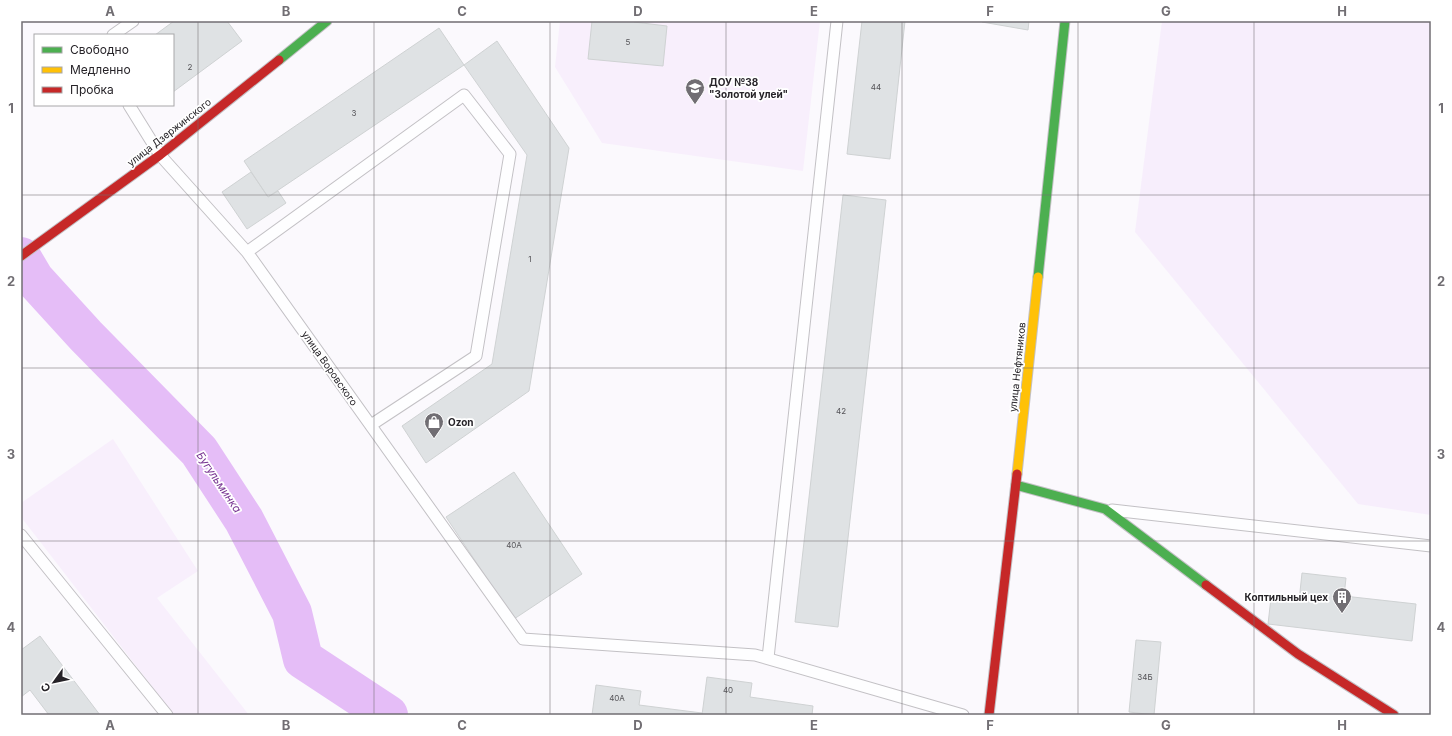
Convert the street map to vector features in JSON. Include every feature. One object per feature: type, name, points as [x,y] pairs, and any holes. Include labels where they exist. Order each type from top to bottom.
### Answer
[{"type":"street","name":"улица Дзержинского","points":[[21,256],[160,155],[314,25],[328,21]]},
{"type":"street","name":"улица Нефтяников","points":[[989,715],[1016,485],[1065,21]]},
{"type":"street","points":[[1016,485],[1105,509],[1298,654],[1394,715]]},
{"type":"lane","points":[[114,34],[133,21]]},
{"type":"lane","points":[[837,21],[768,658],[963,715]]},
{"type":"lane","points":[[247,252],[464,95],[510,154],[476,356],[371,425]]},
{"type":"lane","name":"улица Воровского","points":[[130,106],[160,155],[247,252],[523,639],[755,655],[768,658]]},
{"type":"lane","points":[[1105,509],[1431,546]]},
{"type":"lane","points":[[21,534],[167,715]]},
{"type":"shaded area","name":"ДОУ №38 \"Золотой улей\"","points":[[560,21],[820,21],[803,171],[602,143],[555,67]]},
{"type":"shaded area","points":[[1162,21],[1431,21],[1431,515],[1358,504],[1135,232]]},
{"type":"shaded area","points":[[113,439],[198,571],[157,598],[249,715],[174,715],[21,517],[21,503]]},
{"type":"building","points":[[174,21],[227,21],[242,41],[174,91],[174,34],[156,34]]},
{"type":"building","points":[[592,21],[634,21],[667,26],[663,66],[588,59]]},
{"type":"building","points":[[862,21],[905,21],[890,159],[847,154]]},
{"type":"building","points":[[982,21],[1029,21],[1028,30]]},
{"type":"building","points":[[439,28],[464,65],[268,197],[244,161]]},
{"type":"building","points":[[497,41],[569,148],[529,391],[426,463],[402,426],[492,364],[527,155],[464,65]]},
{"type":"building","points":[[251,172],[268,197],[278,191],[286,203],[247,229],[222,192]]},
{"type":"building","points":[[843,195],[886,200],[838,627],[795,622]]},
{"type":"building","points":[[514,472],[582,574],[514,619],[446,517]]},
{"type":"building","name":"Коптильный цех","points":[[1302,573],[1346,578],[1344,596],[1416,604],[1412,641],[1268,624],[1271,598],[1299,601]]},
{"type":"building","points":[[40,636],[100,715],[49,715],[30,690],[21,697],[21,650]]},
{"type":"building","points":[[1136,640],[1161,642],[1154,715],[1129,712]]},
{"type":"building","points":[[707,677],[752,683],[750,697],[813,706],[812,715],[702,715]]},
{"type":"building","points":[[596,685],[641,691],[639,705],[702,713],[702,715],[592,715]]},
{"type":"waterway","name":"Бугульминка","points":[[21,257],[34,279],[86,336],[199,451],[244,520],[292,613],[303,659],[388,715]]},
{"type":"traffic: fast","points":[[279,60],[327,21]]},
{"type":"traffic: fast","points":[[1038,277],[1065,21]]},
{"type":"traffic: fast","points":[[1016,485],[1105,509],[1206,585]]},
{"type":"traffic: slow","points":[[1017,474],[1038,277]]},
{"type":"traffic: jam","points":[[21,256],[160,155],[279,60]]},
{"type":"traffic: jam","points":[[989,715],[1017,474]]},
{"type":"traffic: jam","points":[[1206,585],[1298,654],[1394,715]]},
{"type":"place","name":"ДОУ №38 \"Золотой улей\"","points":[[695,105]]},
{"type":"place","name":"Ozon","points":[[434,439]]},
{"type":"place","name":"Коптильный цех","points":[[1342,614]]}]
